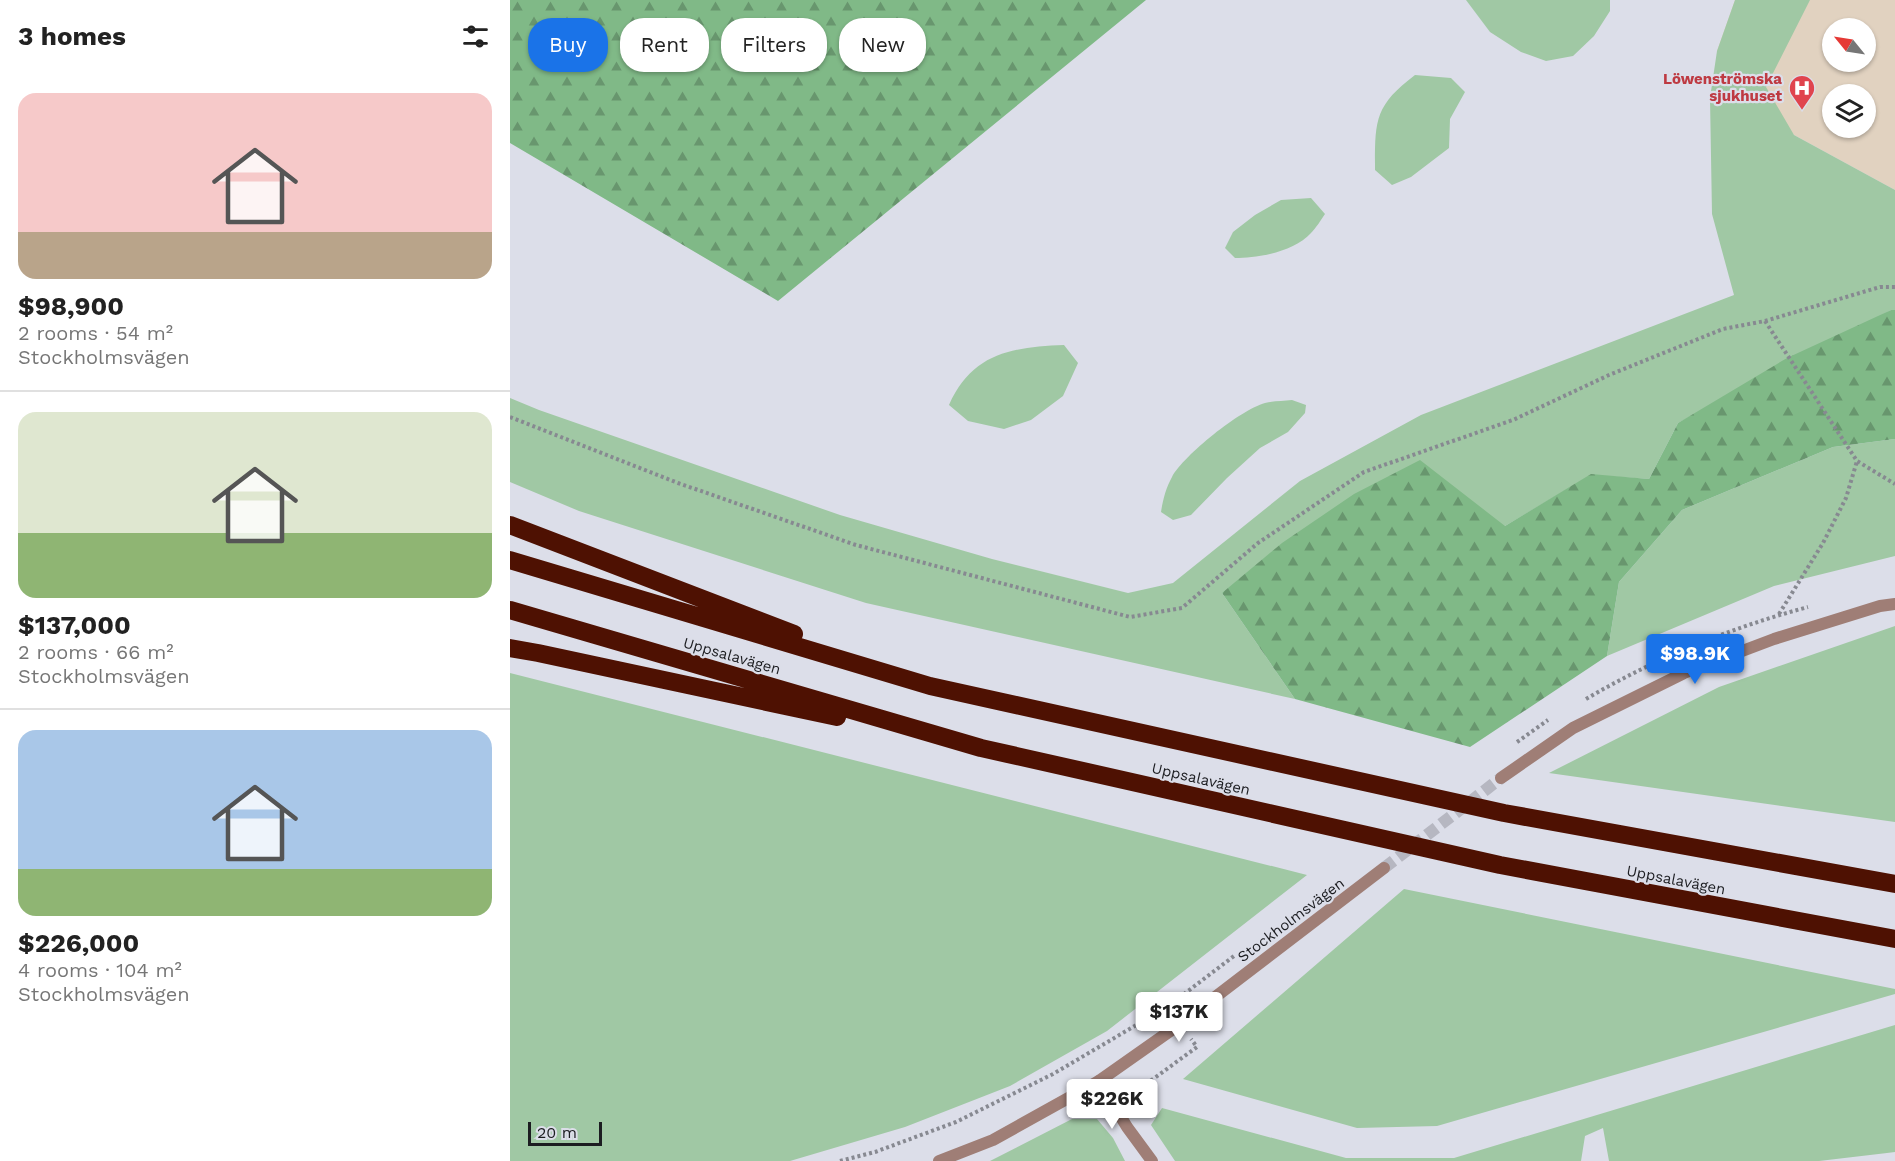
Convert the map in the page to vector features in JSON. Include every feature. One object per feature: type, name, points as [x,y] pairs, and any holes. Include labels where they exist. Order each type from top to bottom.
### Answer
[{"type":"highway","points":[[510,525],[930,686]]},
{"type":"highway","name":"Uppsalavägen","points":[[510,560],[930,686],[1504,813],[1895,884]]},
{"type":"highway","name":"Uppsalavägen","points":[[510,610],[981,748],[1500,865],[1895,939]]},
{"type":"highway","points":[[510,648],[981,748]]},
{"type":"street","points":[[1501,778],[1573,728],[1684,673],[1774,639],[1880,606],[1895,604]]},
{"type":"street","name":"Stockholmsvägen","points":[[939,1161],[993,1140],[1098,1081],[1180,1024],[1384,868]]},
{"type":"street","points":[[1098,1081],[1152,1161]]},
{"type":"path","points":[[510,417],[678,483],[856,545],[1130,617],[1182,608],[1258,543],[1364,472],[1513,420],[1609,375],[1723,329],[1765,321],[1880,287],[1895,287]]},
{"type":"path","points":[[1765,321],[1857,460],[1895,484]]},
{"type":"path","points":[[1779,615],[1823,543],[1846,498],[1857,460]]},
{"type":"path","points":[[840,1161],[875,1152],[956,1122],[1053,1074],[1167,1007],[1242,951]]},
{"type":"path","points":[[1127,1127],[1149,1082],[1197,1047],[1167,1007]]},
{"type":"shaded area","name":"Löwenströmska sjukhuset","points":[[1735,0],[1895,0],[1895,190],[1794,135],[1717,51]]},
{"type":"green space","points":[[510,0],[1146,0],[778,301],[510,143]]},
{"type":"green space","points":[[1466,0],[1610,0],[1610,11],[1594,36],[1573,56],[1546,61],[1521,52],[1490,32]]},
{"type":"green space","points":[[1735,0],[1810,0],[1766,87],[1794,135],[1895,190],[1895,310],[1891,310],[1678,423],[1649,479],[1591,475],[1505,526],[1222,593],[1295,699],[866,603],[579,511],[510,482],[510,398],[840,515],[992,559],[1128,593],[1173,583],[1300,481],[1421,415],[1734,295],[1712,214],[1710,98],[1717,51]]},
{"type":"green space","points":[[1415,75],[1451,78],[1465,92],[1450,119],[1449,148],[1411,177],[1392,185],[1375,170],[1377,127],[1384,106],[1391,96]]},
{"type":"green space","points":[[1311,198],[1325,214],[1304,240],[1275,253],[1244,258],[1235,258],[1225,248],[1233,232],[1255,215],[1281,200]]},
{"type":"green space","points":[[1895,310],[1895,439],[1833,447],[1682,510],[1619,582],[1607,656],[1470,747],[1295,699],[1222,593],[1282,543],[1354,494],[1420,460],[1505,526],[1591,474],[1649,479],[1678,423],[1787,358]]},
{"type":"green space","points":[[1064,345],[1078,363],[1063,396],[1031,420],[1004,429],[968,421],[949,405],[969,374],[996,356],[1027,348]]},
{"type":"green space","points":[[1292,400],[1306,405],[1305,413],[1288,432],[1260,448],[1191,515],[1173,520],[1161,512],[1168,485],[1178,468],[1214,434],[1254,407],[1268,402]]},
{"type":"green space","points":[[1895,439],[1895,556],[1774,586],[1607,656],[1619,582],[1682,510],[1833,447]]},
{"type":"green space","points":[[1895,626],[1895,822],[1549,773],[1719,687]]},
{"type":"green space","points":[[510,673],[1307,875],[1107,1031],[1010,1086],[905,1127],[790,1161],[510,1161]]},
{"type":"green space","points":[[1404,889],[1895,989],[1895,994],[1437,1126],[1357,1128],[1183,1079]]},
{"type":"green space","points":[[1895,1025],[1895,1152],[1819,1161],[1609,1161],[1603,1128],[1585,1136],[1581,1161],[1175,1161],[1151,1125],[1162,1108],[1346,1158],[1454,1158]]},
{"type":"green space","points":[[1072,1119],[1097,1119],[1113,1138],[1125,1161],[990,1161]]},
{"type":"tunnel","points":[[1384,868],[1501,778]]},
{"type":"place","name":"Löwenströmska sjukhuset","points":[[1802,111]]}]
